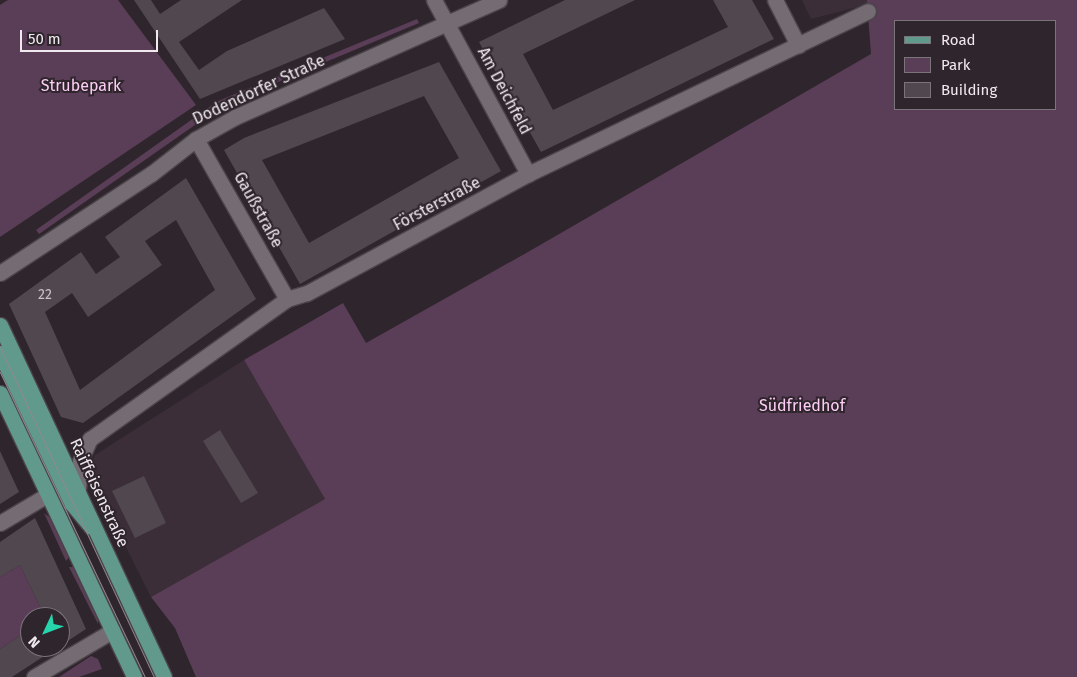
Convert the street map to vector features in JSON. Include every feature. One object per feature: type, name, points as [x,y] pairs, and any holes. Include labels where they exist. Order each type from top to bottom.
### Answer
[{"type":"main road","name":"Raiffeisenstraße","points":[[0,325],[164,677]]},
{"type":"main road","points":[[0,353],[72,504],[99,535]]},
{"type":"main road","points":[[0,393],[134,677]]},
{"type":"street","name":"Am Deichfeld","points":[[434,0],[449,24],[528,174]]},
{"type":"street","name":"Dodendorfer Straße","points":[[0,273],[151,174],[196,139],[235,117],[500,0]]},
{"type":"street","points":[[775,0],[798,45]]},
{"type":"street","name":"Försterstraße","points":[[78,490],[80,462],[90,439],[286,299],[307,293],[528,174],[868,11]]},
{"type":"street","name":"Gaußstraße","points":[[196,139],[286,299]]},
{"type":"street","points":[[0,523],[47,495]]},
{"type":"street","points":[[34,677],[112,631]]},
{"type":"shaded area","points":[[802,0],[867,0],[869,4],[811,19]]},
{"type":"shaded area","points":[[244,360],[325,499],[151,597],[91,477],[90,466],[95,455]]},
{"type":"green space","name":"Strubepark","points":[[8,0],[118,0],[196,105],[0,237],[0,5]]},
{"type":"green space","name":"Südfriedhof","points":[[867,0],[1077,0],[1077,677],[196,677],[175,628],[151,597],[325,499],[244,360],[343,303],[366,343],[871,54]]},
{"type":"green space","points":[[417,19],[419,23],[225,104],[39,234],[36,230],[218,101]]},
{"type":"green space","points":[[44,513],[53,520],[70,556],[66,561]]},
{"type":"green space","points":[[20,565],[40,607],[20,607],[20,636],[0,649],[0,577]]},
{"type":"green space","points":[[69,567],[75,567],[98,616],[98,624]]},
{"type":"green space","points":[[91,656],[98,659],[102,669],[79,677],[59,677]]},
{"type":"building","points":[[134,0],[151,0],[160,14],[181,0],[242,0],[179,42],[199,70],[227,51],[324,8],[345,39],[200,99]]},
{"type":"building","points":[[565,0],[635,0],[523,54],[553,110],[728,27],[713,0],[752,0],[774,39],[541,152],[479,42]]},
{"type":"building","points":[[439,62],[501,171],[300,284],[224,150],[244,138]],"holes":[[[424,96],[459,158],[309,243],[262,160]]]},
{"type":"building","points":[[186,178],[256,299],[83,423],[61,417],[9,304],[81,252],[96,274],[120,257],[105,237]],"holes":[[[176,220],[215,290],[80,390],[45,312],[72,293],[88,317],[162,265],[145,241]]]},
{"type":"building","points":[[220,430],[258,493],[241,503],[203,441]]},
{"type":"building","points":[[0,451],[19,492],[0,504]]},
{"type":"building","points":[[144,476],[166,523],[135,538],[112,491]]},
{"type":"building","points":[[35,518],[86,629],[70,639],[70,607],[40,607],[20,565],[0,577],[0,542]]},
{"type":"building","points":[[20,636],[20,657],[43,657],[12,677],[0,677],[0,649]]},
{"type":"tram line","points":[[0,347],[154,677]]},
{"type":"tram line","points":[[0,372],[145,677]]}]
